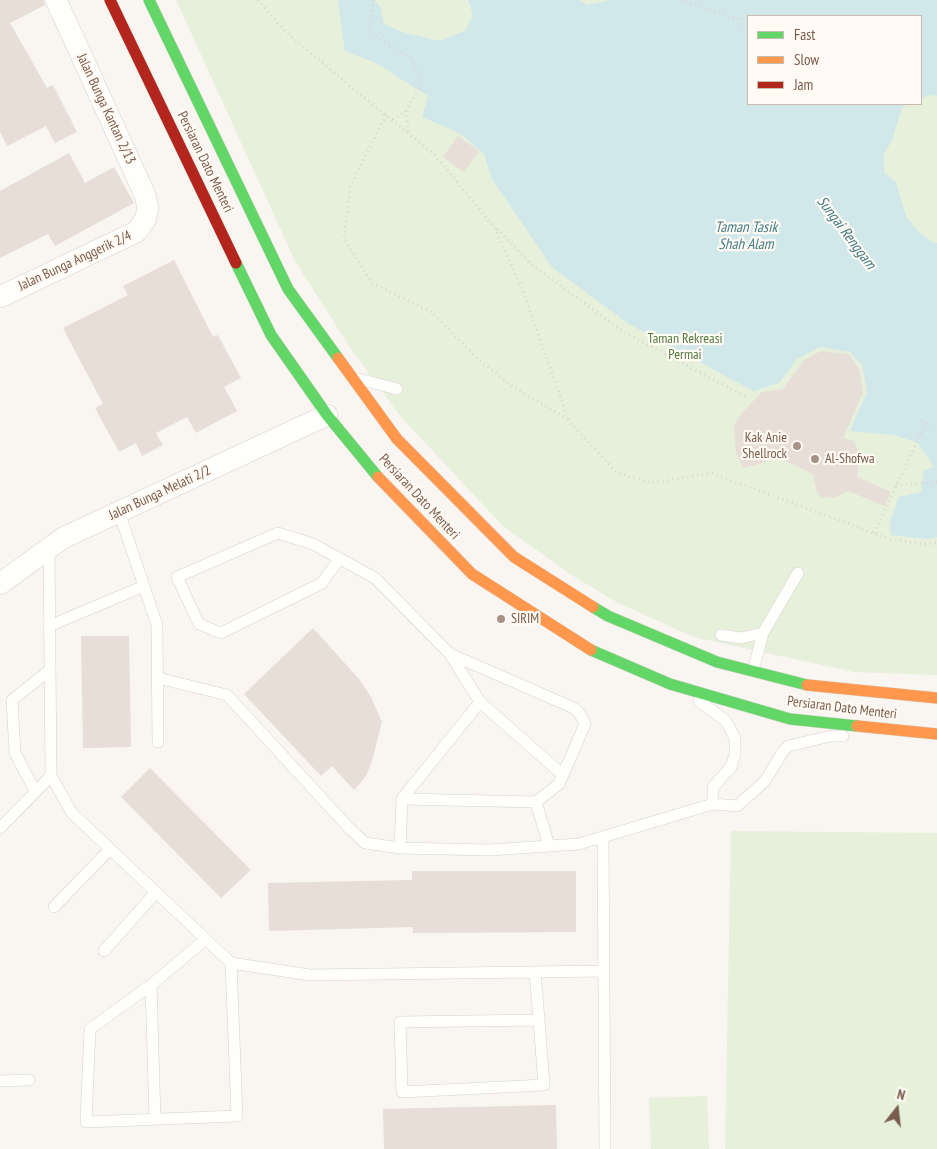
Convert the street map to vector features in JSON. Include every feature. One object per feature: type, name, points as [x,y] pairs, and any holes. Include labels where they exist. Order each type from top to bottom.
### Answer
[{"type":"main road","name":"Persiaran Dato Menteri","points":[[110,0],[271,336],[327,416],[379,478],[472,574],[590,650],[670,684],[790,719],[937,734]]},
{"type":"main road","name":"Persiaran Dato Menteri","points":[[149,0],[288,289],[397,439],[514,557],[608,616],[717,662],[800,684],[937,698]]},
{"type":"street","name":"Jalan Bunga Kantan 2/13","points":[[56,0],[145,195],[148,208],[145,220]]},
{"type":"street","name":"Jalan Bunga Anggerik 2/4","points":[[0,297],[136,232],[145,220]]},
{"type":"street","name":"Jalan Bunga Melati 2/2","points":[[0,584],[63,538],[327,416]]},
{"type":"lane","points":[[352,378],[397,388]]},
{"type":"lane","points":[[119,512],[157,625],[158,742]]},
{"type":"lane","points":[[339,559],[322,583],[221,633],[199,624],[177,578],[278,533],[313,544],[375,578],[450,654],[480,702],[563,775]]},
{"type":"lane","points":[[49,548],[51,776],[72,813],[232,963],[310,975],[604,971]]},
{"type":"lane","points":[[753,671],[763,633],[798,573]]},
{"type":"lane","points":[[49,626],[144,586]]},
{"type":"lane","points":[[721,635],[741,638],[763,633]]},
{"type":"lane","points":[[402,798],[536,802],[559,784],[585,724],[580,714],[574,708],[450,654]]},
{"type":"lane","points":[[36,791],[15,753],[12,700],[50,670]]},
{"type":"lane","points":[[158,678],[227,695],[365,843],[400,848],[490,850],[579,844],[713,804],[737,806],[765,781],[788,746],[831,736],[922,733]]},
{"type":"lane","points":[[670,684],[694,698],[726,721],[734,738],[736,755],[731,767],[713,786],[713,804]]},
{"type":"lane","points":[[400,848],[402,798],[480,702]]},
{"type":"lane","points":[[3,820],[51,776]]},
{"type":"lane","points":[[536,802],[549,846]]},
{"type":"lane","points":[[603,837],[605,1149]]},
{"type":"lane","points":[[54,907],[110,849]]},
{"type":"lane","points":[[104,951],[156,892]]},
{"type":"lane","points":[[206,939],[151,985],[90,1030],[86,1122],[237,1116],[232,963]]},
{"type":"lane","points":[[535,972],[539,1020],[544,1085],[402,1092],[400,1022],[539,1020]]},
{"type":"lane","points":[[151,985],[155,1119]]},
{"type":"lane","points":[[0,1081],[29,1080]]},
{"type":"path","points":[[258,0],[286,32],[435,155],[494,227],[532,265],[624,332],[746,397]]},
{"type":"path","points":[[374,0],[370,32],[411,58],[422,83],[406,111],[392,120]]},
{"type":"path","points":[[681,0],[742,21]]},
{"type":"path","points":[[739,29],[744,14]]},
{"type":"path","points":[[406,111],[408,133]]},
{"type":"path","points":[[386,116],[350,187],[344,239],[372,284],[433,313],[480,361],[513,387],[569,420],[617,473],[652,483],[711,473],[890,538],[923,544],[937,543]]},
{"type":"path","points":[[494,227],[523,291],[569,420]]},
{"type":"path","points":[[921,420],[931,425]]},
{"type":"path","points":[[874,533],[926,423]]},
{"type":"path","points":[[896,486],[937,482]]},
{"type":"green space","name":"Taman Rekreasi Permai","points":[[176,0],[937,0],[937,675],[854,672],[694,637],[618,603],[573,576],[503,526],[400,416],[351,349],[295,261]]},
{"type":"green space","points":[[731,831],[937,833],[937,1149],[725,1149]]},
{"type":"green space","points":[[707,1096],[709,1149],[651,1149],[649,1098]]},
{"type":"water","name":"Taman Tasik Shah Alam","points":[[338,0],[373,0],[380,6],[384,24],[402,32],[440,41],[465,31],[473,15],[468,0],[579,0],[588,5],[611,0],[937,0],[937,96],[930,95],[922,98],[922,15],[747,15],[747,105],[906,105],[902,108],[892,140],[884,154],[884,173],[896,182],[906,216],[919,233],[937,243],[937,537],[926,539],[891,535],[890,521],[899,497],[921,492],[924,470],[934,467],[918,443],[894,435],[850,431],[867,392],[862,365],[850,352],[820,347],[797,359],[779,383],[753,391],[629,324],[552,267],[492,179],[484,154],[461,134],[422,117],[428,96],[376,63],[345,51]]},
{"type":"building","points":[[0,0],[44,0],[45,5],[10,23],[47,88],[53,85],[77,132],[55,143],[46,126],[7,146],[0,132]]},
{"type":"building","points":[[458,136],[479,151],[464,172],[443,157]]},
{"type":"building","points":[[69,153],[85,183],[114,167],[134,203],[55,246],[48,234],[0,258],[0,191]]},
{"type":"building","points":[[174,260],[213,337],[218,335],[241,378],[224,387],[237,411],[196,433],[187,417],[156,433],[163,445],[142,456],[136,443],[119,452],[95,408],[103,404],[63,328],[128,295],[123,286]]},
{"type":"building","points":[[821,351],[848,354],[859,368],[863,392],[843,438],[854,441],[860,456],[857,477],[891,492],[885,506],[848,491],[834,498],[821,497],[817,492],[813,474],[773,455],[763,463],[743,468],[736,452],[734,426],[741,414],[762,392],[783,389],[804,360]]},
{"type":"building","points":[[313,628],[359,679],[371,697],[382,722],[366,776],[354,790],[332,766],[321,776],[244,694]]},
{"type":"building","points":[[81,636],[129,636],[131,747],[83,748]]},
{"type":"building","points":[[150,768],[251,870],[221,898],[121,797]]},
{"type":"building","points":[[412,871],[576,871],[576,932],[413,933],[413,927],[269,931],[268,883],[412,880]]},
{"type":"building","points":[[556,1105],[557,1149],[384,1149],[383,1109]]},
{"type":"traffic: fast","points":[[149,0],[288,289],[338,358]]},
{"type":"traffic: fast","points":[[236,263],[271,335],[327,415],[378,477]]},
{"type":"traffic: fast","points":[[593,607],[608,616],[717,662],[807,685]]},
{"type":"traffic: fast","points":[[591,650],[670,684],[790,719],[857,726]]},
{"type":"traffic: slow","points":[[338,358],[397,439],[514,557],[593,607]]},
{"type":"traffic: slow","points":[[378,477],[472,574],[591,650]]},
{"type":"traffic: slow","points":[[807,685],[937,698]]},
{"type":"traffic: slow","points":[[857,726],[937,734]]},
{"type":"traffic: jam","points":[[110,0],[236,263]]},
{"type":"place","name":"Kak Anie Shellrock","points":[[797,446]]},
{"type":"place","name":"Al-Shofwa","points":[[815,459]]},
{"type":"place","name":"SIRIM","points":[[501,619]]},
{"type":"water label","name":"Sungai Renggam","points":[[846,233]]}]
